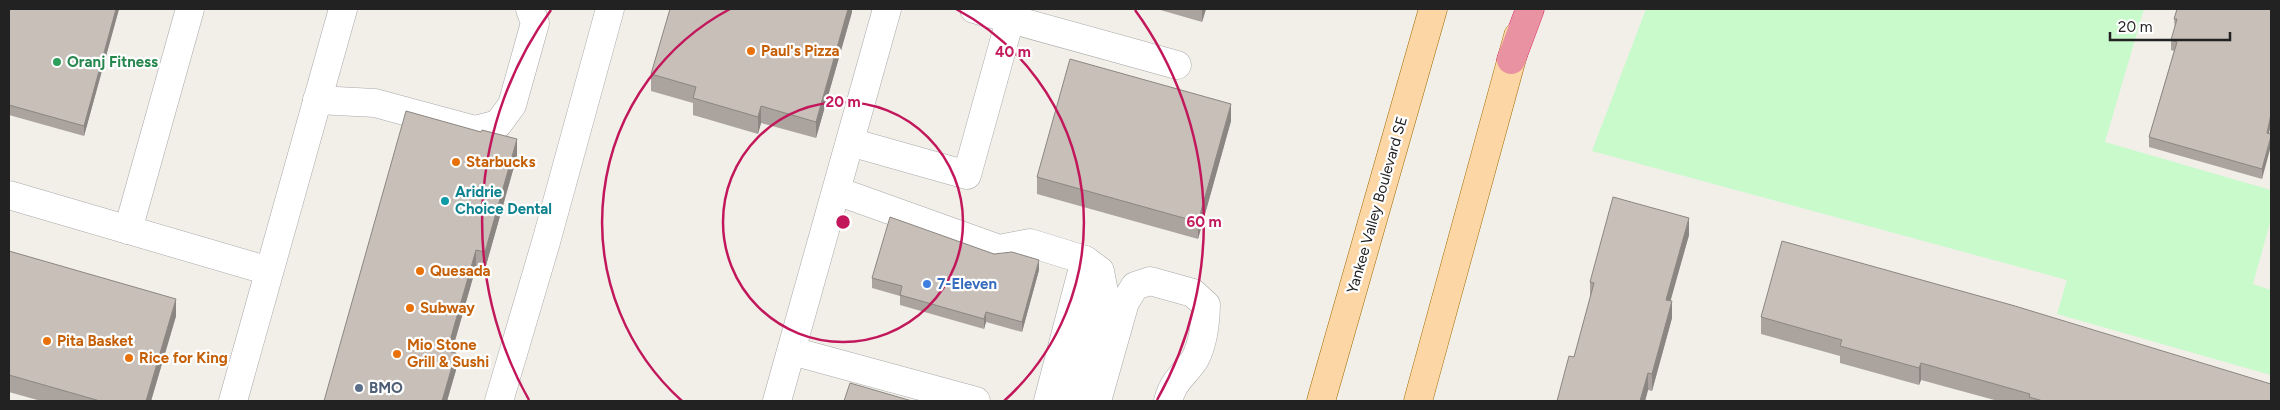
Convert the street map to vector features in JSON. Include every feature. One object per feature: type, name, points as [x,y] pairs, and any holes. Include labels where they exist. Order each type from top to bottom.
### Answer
[{"type":"highway","points":[[1511,60],[1530,9]]},
{"type":"main road","name":"Yankee Valley Boulevard SE","points":[[1322,394],[1433,9]]},
{"type":"main road","points":[[1418,401],[1525,9]]},
{"type":"street","points":[[128,230],[190,9]]},
{"type":"street","points":[[233,401],[343,9]]},
{"type":"street","points":[[317,100],[375,103],[475,130],[498,124],[512,105],[535,23],[530,9]]},
{"type":"street","points":[[499,401],[546,242],[610,9]]},
{"type":"street","points":[[777,401],[887,9]]},
{"type":"street","points":[[974,9],[1012,14],[1177,65]]},
{"type":"street","points":[[850,142],[967,175],[1012,14]]},
{"type":"street","points":[[837,191],[999,250],[1030,243],[1086,260],[1100,271],[1104,292],[1074,401]]},
{"type":"street","points":[[9,195],[269,271]]},
{"type":"street","points":[[1048,401],[1086,260]]},
{"type":"street","points":[[1097,401],[1125,302],[1135,286],[1150,281],[1193,293],[1206,305],[1206,321],[1195,358],[1172,385],[1168,401]]},
{"type":"street","points":[[792,351],[976,401]]},
{"type":"green space","points":[[1646,9],[2144,9],[2105,142],[2271,190],[2271,219],[2253,284],[2271,290],[2271,375],[2057,314],[2067,280],[1592,151]]},
{"type":"building","name":"Oranj Fitness","points":[[9,9],[116,9],[84,126],[9,105]]},
{"type":"building","name":"Paul's Pizza","points":[[670,9],[848,9],[816,122],[761,106],[758,117],[693,98],[696,87],[651,74]]},
{"type":"building","points":[[2177,9],[2271,9],[2271,114],[2267,133],[2271,134],[2271,136],[2262,169],[2149,137],[2177,42],[2171,40],[2177,19],[2174,19]]},
{"type":"building","points":[[1070,59],[1231,104],[1198,222],[1037,177]]},
{"type":"building","points":[[406,111],[481,132],[482,130],[517,139],[485,252],[476,250],[447,351],[456,353],[442,401],[324,401]]},
{"type":"building","points":[[1613,197],[1689,218],[1666,300],[1672,301],[1652,374],[1648,373],[1640,401],[1557,401],[1569,356],[1574,357],[1594,283],[1590,282]]},
{"type":"building","points":[[890,217],[994,254],[1012,252],[1039,260],[1022,322],[986,312],[984,319],[900,295],[902,286],[872,278]]},
{"type":"building","points":[[1782,241],[2015,306],[2271,384],[2271,401],[2043,401],[2029,397],[2030,394],[1921,363],[1919,368],[1840,346],[1842,340],[1761,317]]},
{"type":"building","points":[[9,251],[176,299],[146,401],[100,401],[9,375]]},
{"type":"building","points":[[850,383],[912,401],[844,401]]},
{"type":"place","name":"Paul's Pizza","points":[[751,51]]},
{"type":"place","name":"Oranj Fitness","points":[[57,62]]},
{"type":"place","name":"Starbucks","points":[[456,162]]},
{"type":"place","name":"Aridrie Choice Dental","points":[[445,201]]},
{"type":"place","name":"Quesada","points":[[420,271]]},
{"type":"place","name":"7-Eleven","points":[[927,284]]},
{"type":"place","name":"Subway","points":[[410,308]]},
{"type":"place","name":"Pita Basket","points":[[47,341]]},
{"type":"place","name":"Mio Stone Grill & Sushi","points":[[397,354]]},
{"type":"place","name":"Rice for King","points":[[129,358]]},
{"type":"place","name":"BMO","points":[[359,388]]}]
